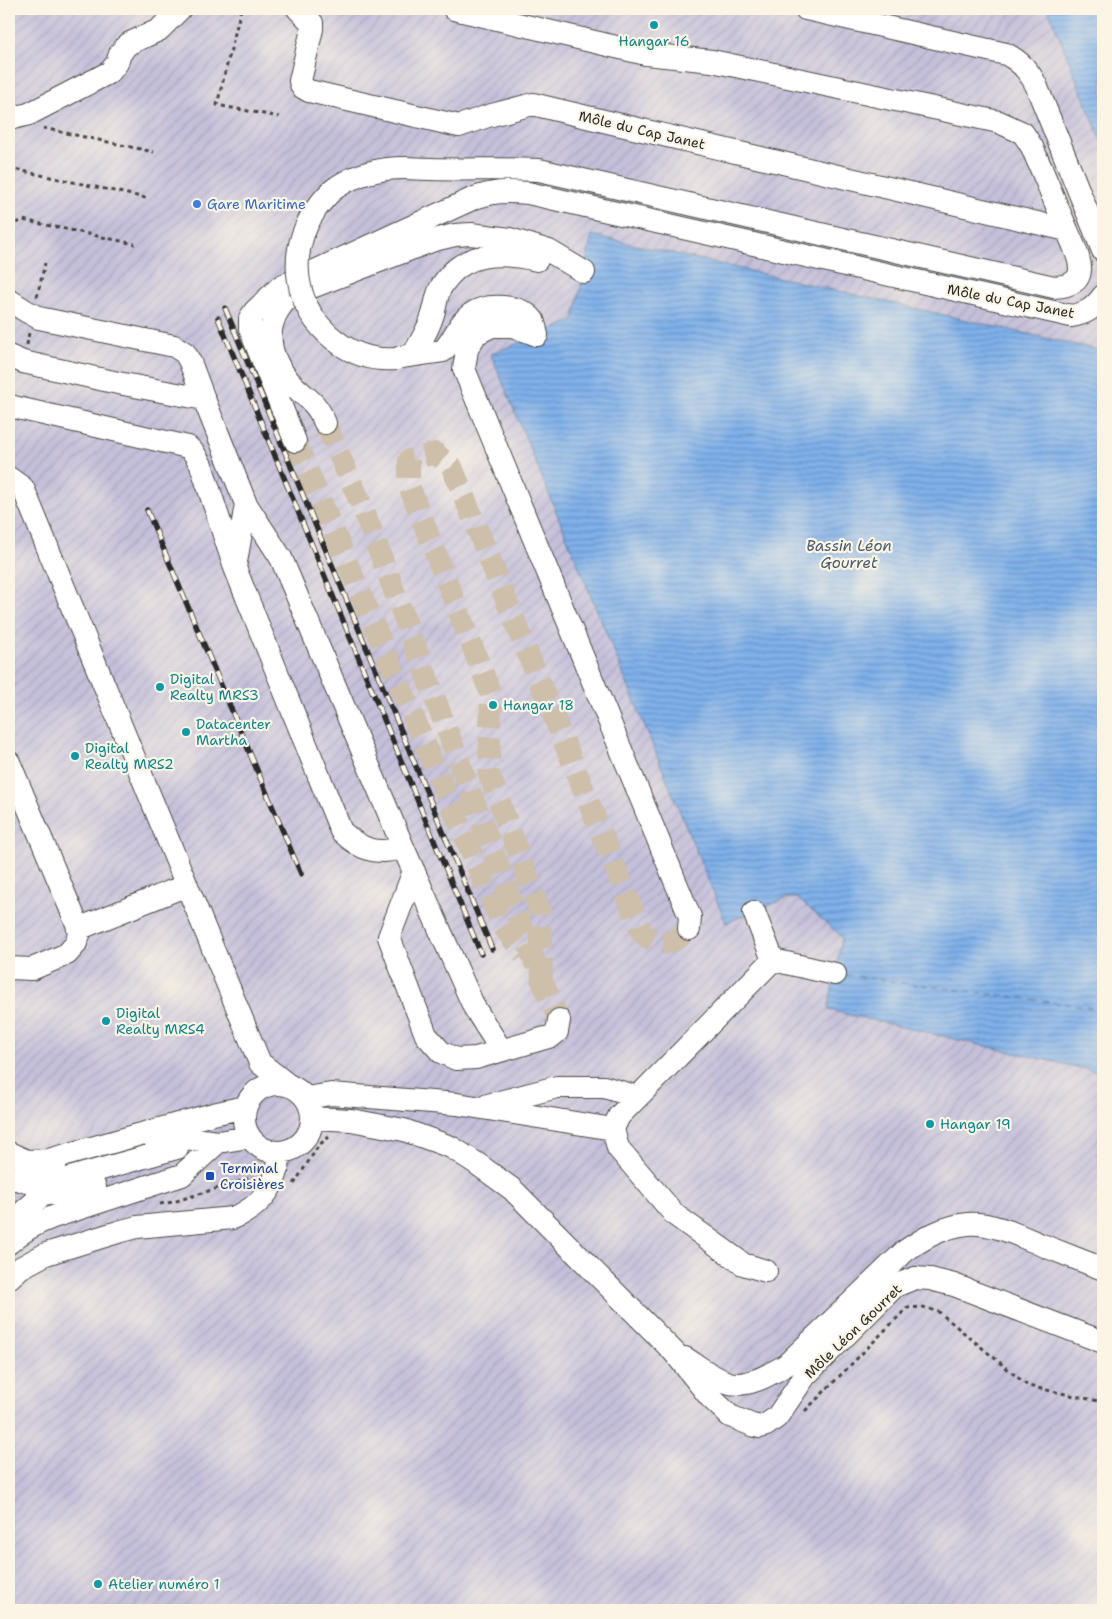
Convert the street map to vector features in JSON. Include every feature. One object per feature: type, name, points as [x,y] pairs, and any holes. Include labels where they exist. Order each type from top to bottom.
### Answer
[{"type":"lane","points":[[19,116],[110,72],[117,63],[125,46],[160,30],[180,9]]},
{"type":"lane","name":"Môle du Cap Janet","points":[[298,9],[312,23],[300,81],[302,88],[309,91],[459,126],[533,104],[1067,230]]},
{"type":"lane","name":"Môle du Cap Janet","points":[[404,357],[381,360],[365,357],[345,348],[328,335],[316,321],[306,304],[300,287],[297,267],[303,233],[322,202],[335,188],[366,173],[387,168],[539,170],[1054,287],[1070,284],[1081,268],[1080,259],[1032,147],[1023,132],[999,122],[712,61],[646,54],[454,9]]},
{"type":"lane","points":[[806,9],[1006,54],[1019,61],[1031,74],[1036,85],[1103,251]]},
{"type":"lane","name":"Môle du Cap Janet","points":[[295,441],[250,329],[250,318],[255,311],[280,287],[488,193],[505,190],[528,193],[1070,316],[1082,315],[1092,309],[1103,296]]},
{"type":"lane","points":[[325,423],[315,404],[283,372],[277,362],[269,337],[276,313],[282,303],[291,296],[434,240],[455,235],[470,234],[510,239],[549,252],[584,272],[515,255],[492,254],[473,259],[455,268],[440,288],[432,317],[404,357]]},
{"type":"lane","points":[[9,300],[26,312],[39,318],[174,346],[185,353],[246,504],[281,558],[403,847],[474,1007],[501,1050]]},
{"type":"lane","points":[[404,357],[443,351],[471,314],[488,306],[505,307],[522,312],[533,320],[537,335],[512,326],[492,326],[476,334],[467,349],[464,369],[690,917],[689,929]]},
{"type":"lane","points":[[9,356],[23,362],[118,383],[204,399]]},
{"type":"lane","points":[[9,406],[188,447],[194,453],[201,465],[235,568],[341,831],[353,842],[372,850],[388,852],[403,847]]},
{"type":"lane","points":[[9,478],[23,488],[260,1063],[302,1100],[310,1129],[306,1138],[294,1148],[279,1152],[262,1149],[248,1137],[243,1122],[260,1063]]},
{"type":"lane","points":[[235,568],[246,504]]},
{"type":"lane","points":[[9,762],[17,799],[78,929],[79,935],[76,945],[66,954],[32,969],[9,968]]},
{"type":"lane","points":[[414,871],[389,937],[426,1035],[441,1052],[456,1059],[476,1058],[552,1036],[557,1032],[559,1020]]},
{"type":"lane","points":[[78,929],[187,885]]},
{"type":"lane","points":[[754,912],[773,960]]},
{"type":"lane","points":[[773,960],[835,974]]},
{"type":"lane","points":[[766,1271],[743,1264],[675,1215],[618,1148],[613,1129],[619,1116],[773,960]]},
{"type":"lane","points":[[12,1178],[48,1160],[247,1103],[256,1091],[266,1086],[277,1084],[302,1100],[330,1094],[457,1104],[613,1129]]},
{"type":"lane","points":[[480,1107],[557,1087],[604,1087],[638,1097]]},
{"type":"lane","name":"Môle Léon Gourret","points":[[302,1100],[351,1120],[404,1130],[451,1147],[476,1163],[512,1189],[674,1352],[710,1396],[730,1416],[760,1427],[777,1417],[805,1376],[895,1286],[915,1278],[930,1279],[954,1285],[1103,1342]]},
{"type":"lane","points":[[9,1141],[31,1148],[50,1148],[172,1114],[213,1114]]},
{"type":"lane","points":[[29,1168],[53,1194],[67,1196],[180,1162],[210,1142],[248,1137]]},
{"type":"lane","points":[[9,1243],[30,1228],[53,1216],[182,1175],[210,1142]]},
{"type":"lane","points":[[9,1278],[20,1268],[46,1254],[118,1232],[137,1227],[233,1218],[244,1214],[254,1208],[266,1194],[276,1176],[280,1162],[279,1152]]},
{"type":"lane","points":[[9,1224],[39,1198],[29,1168]]},
{"type":"lane","name":"Môle Léon Gourret","points":[[674,1352],[726,1382],[737,1384],[754,1381],[770,1375],[786,1365],[904,1251],[940,1230],[968,1224],[986,1226],[1016,1234],[1103,1269]]},
{"type":"path","points":[[241,9],[217,104],[279,117]]},
{"type":"path","points":[[19,116],[41,128],[154,152]]},
{"type":"path","points":[[9,168],[146,198]]},
{"type":"path","points":[[9,226],[23,220],[135,244]]},
{"type":"path","points":[[800,1416],[907,1308],[923,1307],[939,1312],[1028,1386],[1103,1402]]},
{"type":"shaded area","points":[[9,9],[1048,9],[1103,145],[1103,351],[593,235],[574,318],[570,322],[787,898],[797,898],[842,938],[828,1010],[1103,1073],[1103,1610],[9,1610]]},
{"type":"water","points":[[1048,9],[1103,9],[1103,145]]},
{"type":"water","name":"Bassin Léon Gourret","points":[[592,235],[1103,351],[1103,1073],[828,1010],[842,938],[797,898],[787,898],[726,923],[491,354],[570,322],[574,318]]},
{"type":"ferry route","points":[[846,975],[1103,1009]]},
{"type":"tunnel","points":[[325,423],[362,506],[542,981],[559,1020]]},
{"type":"tunnel","points":[[295,441],[503,926],[524,955]]},
{"type":"tunnel","points":[[542,981],[540,910],[489,774],[491,694],[409,486],[409,460],[435,453],[452,467],[642,933],[655,941],[666,943],[677,939],[689,929]]},
{"type":"railway","points":[[225,308],[492,949]]},
{"type":"railway","points":[[218,318],[481,954]]},
{"type":"railway","points":[[147,510],[301,874]]},
{"type":"place","name":"Hangar 16","points":[[654,25]]},
{"type":"place","name":"Gare Maritime","points":[[197,204]]},
{"type":"place","name":"Digital Realty MRS3","points":[[160,687]]},
{"type":"place","name":"Hangar 18","points":[[493,705]]},
{"type":"place","name":"Datacenter Martha","points":[[186,732]]},
{"type":"place","name":"Digital Realty MRS2","points":[[75,756]]},
{"type":"place","name":"Digital Realty MRS4","points":[[106,1021]]},
{"type":"place","name":"Hangar 19","points":[[930,1124]]},
{"type":"place","name":"Terminal Croisières","points":[[210,1176]]},
{"type":"place","name":"Atelier numéro 1","points":[[98,1584]]}]
